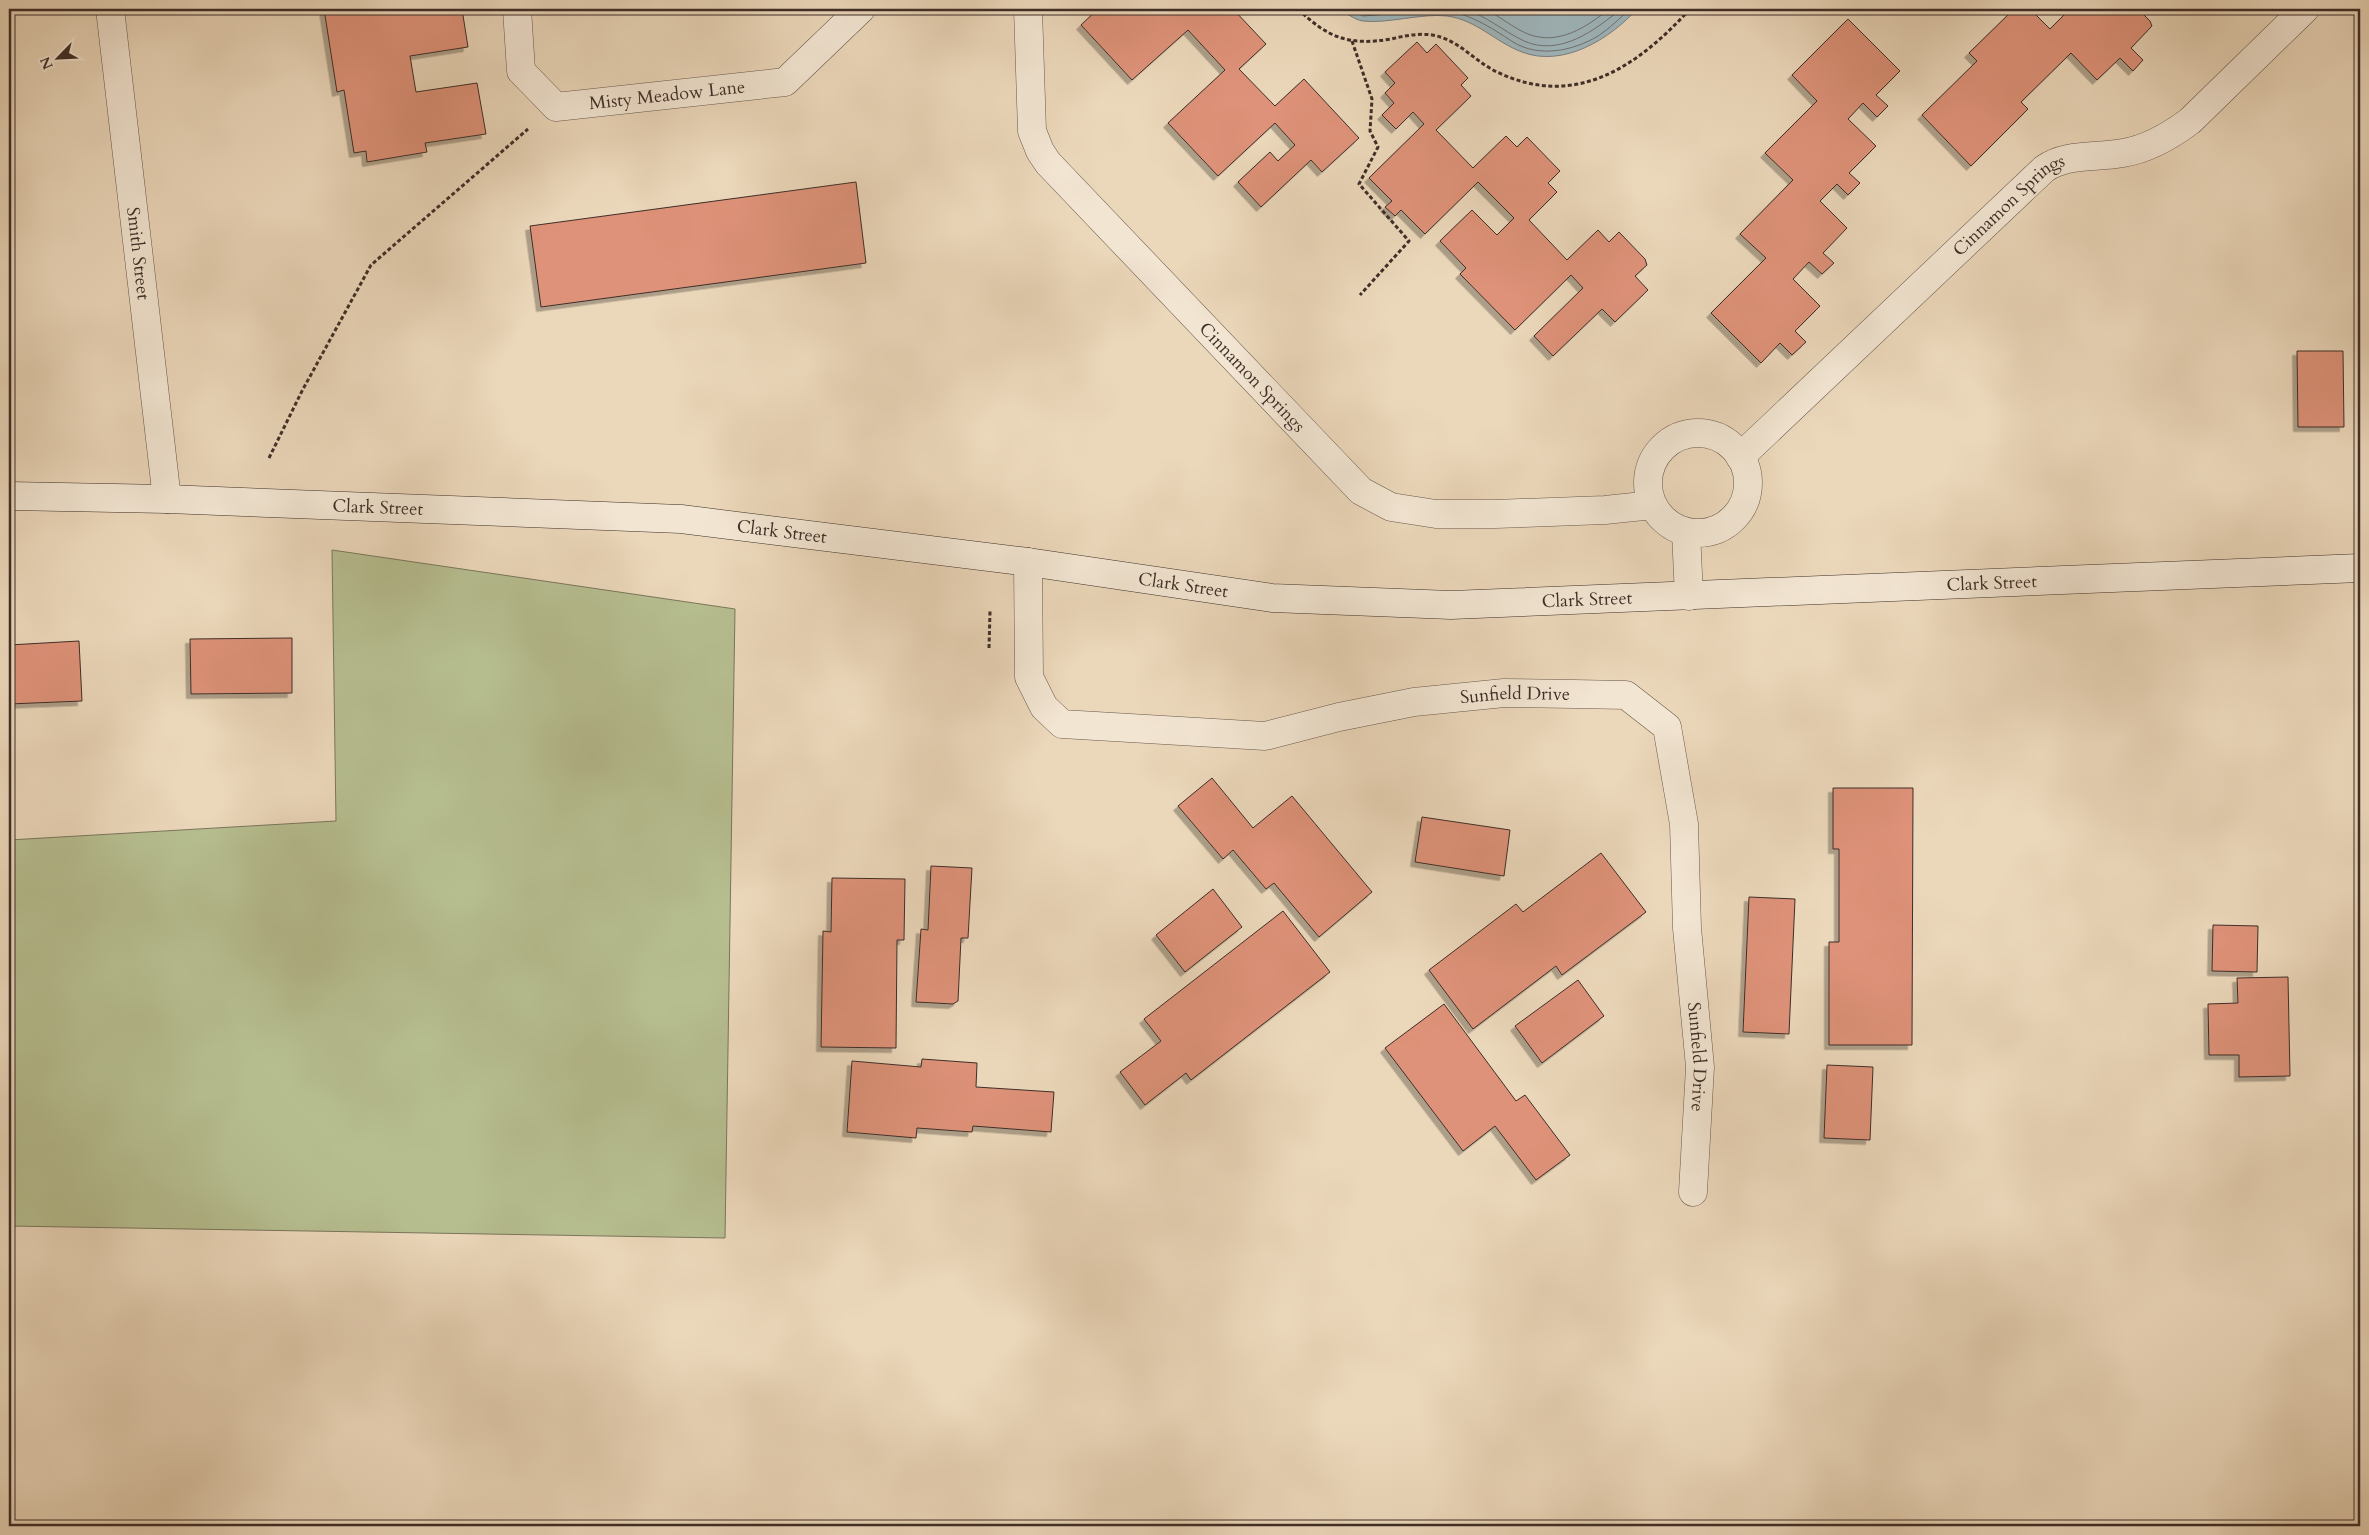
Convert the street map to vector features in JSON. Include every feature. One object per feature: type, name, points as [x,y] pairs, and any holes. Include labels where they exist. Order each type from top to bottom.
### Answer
[{"type":"street","name":"Smith Street","points":[[110,9],[167,499]]},
{"type":"street","points":[[517,9],[521,71],[556,107]]},
{"type":"street","name":"Misty Meadow Lane","points":[[556,107],[785,82],[861,9]]},
{"type":"street","name":"Cinnamon Springs","points":[[1028,9],[1032,131],[1040,151],[1048,164],[1361,491],[1391,507],[1436,514],[1605,510],[1653,505]]},
{"type":"street","name":"Cinnamon Springs","points":[[1740,457],[2044,169],[2058,161],[2134,151],[2154,143],[2177,130],[2190,121],[2305,9]]},
{"type":"street","points":[[1703,433],[1718,437],[1731,445],[1740,457],[1746,470],[1748,485],[1746,500],[1739,513],[1728,523],[1716,530],[1701,533],[1686,532],[1673,527],[1661,517],[1653,505],[1648,490],[1648,475],[1653,460],[1662,448],[1674,439],[1688,434],[1703,433]]},
{"type":"street","name":"Clark Street","points":[[9,496],[167,499],[681,519],[1028,562],[1272,598],[1451,605],[2360,568]]},
{"type":"street","points":[[1686,532],[1689,596]]},
{"type":"street","name":"Sunfield Drive","points":[[1028,562],[1029,677],[1044,707],[1062,724],[1265,736],[1339,717],[1414,702],[1504,694],[1574,694],[1626,695],[1667,727],[1684,824],[1687,928],[1700,1068],[1692,1192]]},
{"type":"path","points":[[1298,9],[1330,35],[1352,41],[1372,42],[1415,34],[1449,39],[1478,62],[1518,80],[1543,86],[1571,86],[1610,74],[1635,61],[1690,9]]},
{"type":"path","points":[[1352,41],[1372,99],[1370,131],[1378,147],[1359,184],[1409,241],[1360,295]]},
{"type":"path","points":[[269,458],[302,391],[371,265],[508,144],[556,107]]},
{"type":"green space","points":[[332,550],[735,609],[725,1238],[9,1226],[9,840],[336,821]]},
{"type":"water","points":[[1339,9],[1637,9],[1613,31],[1585,48],[1553,56],[1538,56],[1512,48],[1458,18],[1437,15],[1372,22],[1354,18]]},
{"type":"building","points":[[324,9],[462,9],[468,47],[410,56],[416,92],[477,83],[486,134],[425,143],[427,152],[367,162],[366,151],[354,153],[344,90],[337,92]]},
{"type":"building","points":[[1098,9],[1178,9],[1183,13],[1187,9],[1233,9],[1266,44],[1239,69],[1275,106],[1304,79],[1359,138],[1322,172],[1311,160],[1261,207],[1238,182],[1270,152],[1278,161],[1295,145],[1275,123],[1218,176],[1168,123],[1225,70],[1188,30],[1132,80],[1081,25]]},
{"type":"building","points":[[2014,9],[2030,9],[2050,29],[2070,9],[2138,9],[2150,21],[2152,26],[2131,48],[2143,60],[2133,71],[2120,58],[2097,80],[2071,53],[2021,102],[2028,109],[1971,166],[1922,115],[1977,61],[1969,53]]},
{"type":"building","points":[[1848,19],[1900,71],[1876,95],[1888,106],[1877,117],[1863,103],[1848,119],[1876,146],[1849,173],[1860,183],[1848,195],[1837,184],[1820,201],[1847,228],[1823,253],[1834,263],[1822,274],[1809,262],[1793,279],[1820,306],[1795,331],[1806,342],[1792,355],[1780,343],[1761,363],[1711,313],[1766,258],[1740,234],[1793,180],[1765,153],[1817,101],[1792,75]]},
{"type":"building","points":[[1417,42],[1427,53],[1436,44],[1468,78],[1461,85],[1471,96],[1436,130],[1473,168],[1506,136],[1517,147],[1527,137],[1560,171],[1548,183],[1557,192],[1529,220],[1567,260],[1598,230],[1609,242],[1619,232],[1645,259],[1647,265],[1635,276],[1648,290],[1615,322],[1602,309],[1553,356],[1534,336],[1583,288],[1571,275],[1515,330],[1460,274],[1466,268],[1440,241],[1472,210],[1497,235],[1514,218],[1478,182],[1425,234],[1401,210],[1395,216],[1385,207],[1392,201],[1369,178],[1424,124],[1413,112],[1396,129],[1382,115],[1394,103],[1385,93],[1395,83],[1385,72]]},
{"type":"building","points":[[856,182],[866,263],[541,307],[530,226]]},
{"type":"building","points":[[2297,351],[2343,351],[2344,427],[2298,427]]},
{"type":"building","points":[[292,638],[292,693],[191,694],[190,639]]},
{"type":"building","points":[[79,641],[82,701],[9,704],[9,645]]},
{"type":"building","points":[[1212,778],[1253,828],[1292,796],[1372,892],[1319,937],[1274,883],[1266,889],[1233,850],[1223,859],[1178,806]]},
{"type":"building","points":[[1833,788],[1913,788],[1912,1045],[1829,1045],[1829,942],[1839,942],[1839,849],[1833,849]]},
{"type":"building","points":[[1422,817],[1510,830],[1504,876],[1415,862]]},
{"type":"building","points":[[1601,853],[1646,912],[1562,975],[1556,966],[1473,1029],[1429,970],[1516,904],[1523,912]]},
{"type":"building","points":[[931,866],[972,868],[968,938],[961,938],[958,1001],[953,1004],[916,1002],[921,929],[928,930]]},
{"type":"building","points":[[832,878],[905,879],[904,940],[897,940],[896,1048],[821,1047],[823,931],[831,932]]},
{"type":"building","points":[[1213,889],[1242,927],[1185,972],[1156,935]]},
{"type":"building","points":[[1749,897],[1795,899],[1789,1034],[1743,1032]]},
{"type":"building","points":[[1283,911],[1330,972],[1191,1080],[1186,1073],[1145,1105],[1120,1072],[1161,1041],[1144,1019]]},
{"type":"building","points":[[2213,925],[2258,926],[2257,972],[2212,971]]},
{"type":"building","points":[[2288,977],[2290,1076],[2239,1077],[2239,1055],[2209,1055],[2208,1004],[2238,1003],[2237,978]]},
{"type":"building","points":[[1578,980],[1604,1016],[1542,1063],[1515,1026]]},
{"type":"building","points":[[1444,1004],[1516,1101],[1525,1095],[1570,1155],[1536,1180],[1495,1126],[1463,1151],[1385,1048]]},
{"type":"building","points":[[922,1059],[977,1063],[976,1087],[1054,1092],[1051,1132],[973,1126],[972,1132],[917,1128],[916,1138],[847,1132],[852,1061],[921,1067]]},
{"type":"building","points":[[1827,1065],[1873,1067],[1870,1140],[1824,1138]]}]
